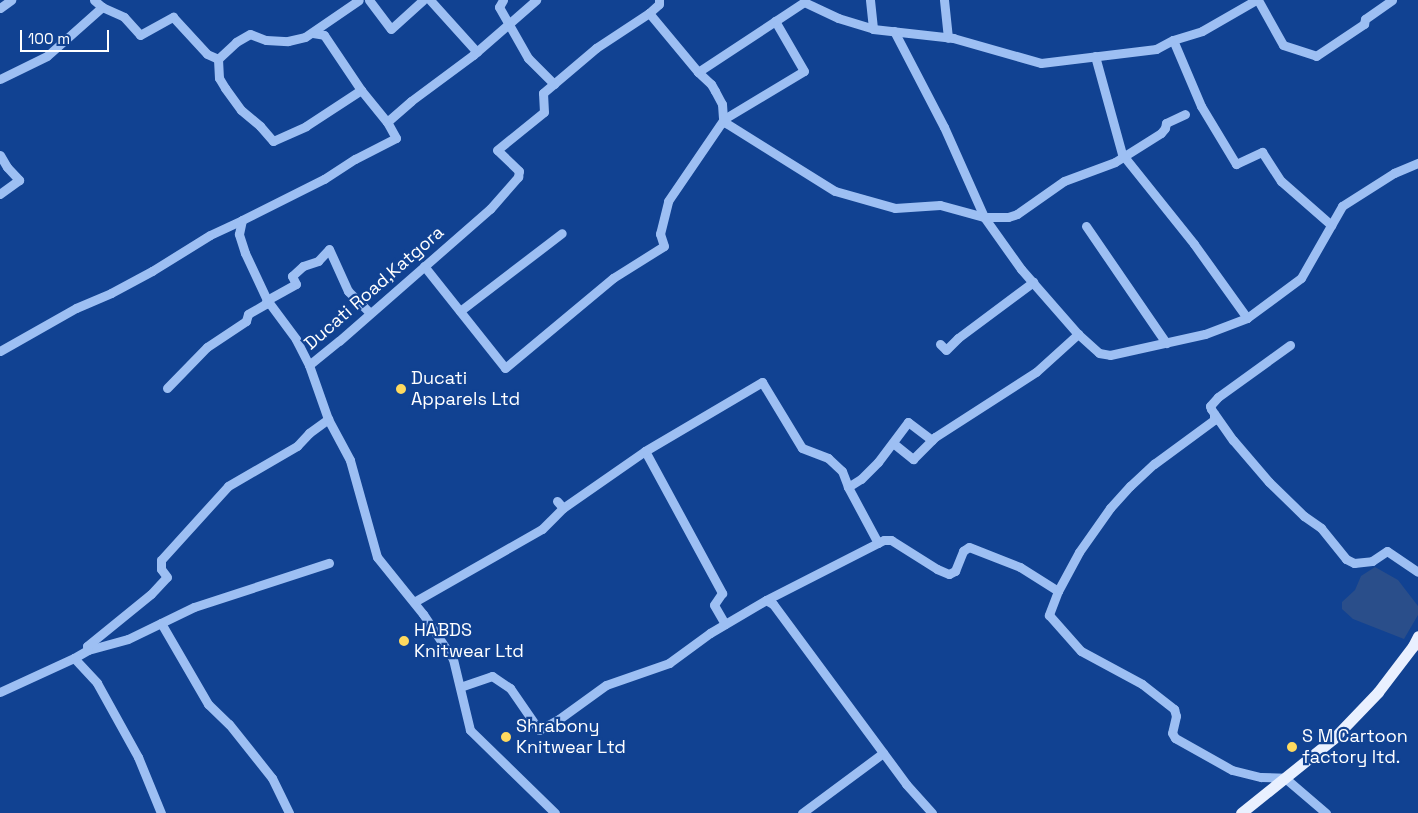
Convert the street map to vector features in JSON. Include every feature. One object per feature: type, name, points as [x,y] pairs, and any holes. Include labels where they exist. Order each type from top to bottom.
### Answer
[{"type":"main road","points":[[1241,813],[1333,738],[1378,692],[1413,646],[1418,636]]},
{"type":"street","points":[[0,8],[11,0]]},
{"type":"street","points":[[94,0],[102,7],[124,17],[140,35],[173,17],[207,54],[218,59]]},
{"type":"street","points":[[359,0],[313,33],[298,40],[266,40],[250,34],[236,42],[218,59],[219,78],[225,88],[241,110],[260,126],[273,141],[306,126],[361,90]]},
{"type":"street","points":[[369,0],[391,29],[423,0]]},
{"type":"street","points":[[430,0],[477,52]]},
{"type":"street","points":[[503,0],[499,7],[528,58],[554,84],[596,48],[649,13],[659,4],[660,0]]},
{"type":"street","points":[[387,122],[411,101],[477,52],[536,0]]},
{"type":"street","points":[[870,0],[873,29]]},
{"type":"street","points":[[944,0],[948,38]]},
{"type":"street","points":[[698,72],[802,1],[838,18],[873,29],[894,30],[948,38],[1041,63],[1156,49],[1173,40],[1202,31],[1257,0],[1283,45],[1316,56],[1364,24],[1365,19],[1392,0]]},
{"type":"street","points":[[0,79],[47,56],[102,7]]},
{"type":"street","points":[[649,13],[698,72],[711,84],[722,104],[726,123],[834,191],[895,208],[940,205],[984,217],[1008,217],[1017,214],[1064,181],[1092,172],[1123,156],[1161,133],[1166,128],[1166,123],[1184,114]]},
{"type":"street","points":[[424,266],[505,368],[526,348],[613,278],[664,246],[660,234],[668,201],[724,119],[804,71],[775,21]]},
{"type":"street","points":[[894,30],[944,127],[984,217],[1021,269],[1078,334],[1099,353],[1110,355],[1205,334],[1247,318],[1301,278],[1342,206],[1364,190],[1394,173],[1418,164]]},
{"type":"street","points":[[0,351],[76,308],[111,293],[158,268],[210,235],[324,179],[355,159],[396,138],[387,122],[361,90],[324,35],[313,33]]},
{"type":"street","points":[[1173,40],[1201,106],[1236,164],[1262,152],[1281,181],[1331,225]]},
{"type":"street","points":[[1095,56],[1123,156],[1194,244],[1247,318]]},
{"type":"street","name":"Ducati Road,Katgora","points":[[554,84],[543,93],[544,112],[497,150],[519,171],[518,177],[490,209],[309,364],[328,419],[350,460],[378,556],[414,602],[454,659],[470,730],[555,813]]},
{"type":"street","points":[[0,155],[7,167],[19,180],[0,194]]},
{"type":"street","points":[[242,220],[239,234],[242,246],[267,300],[296,339],[309,364]]},
{"type":"street","points":[[1086,226],[1166,342]]},
{"type":"street","points":[[460,311],[562,233]]},
{"type":"street","points":[[167,388],[207,347],[246,321],[248,314],[265,304],[267,300],[296,284],[292,276],[303,266],[318,261],[329,249],[348,291],[370,313]]},
{"type":"street","points":[[940,344],[946,350],[970,329],[1033,282]]},
{"type":"street","points":[[893,443],[913,459],[932,440],[1036,372],[1078,334]]},
{"type":"street","points":[[1290,345],[1218,396],[1210,406],[1214,414],[1269,482],[1304,516],[1321,528],[1346,559],[1354,563],[1372,561],[1387,551],[1418,572]]},
{"type":"street","points":[[414,602],[542,530],[560,504],[762,382],[802,448],[828,458],[842,471],[878,542]]},
{"type":"street","points":[[1214,414],[1214,420],[1154,464],[1110,508],[1079,552],[1058,591],[1049,614],[1081,651],[1142,684],[1174,709],[1176,716],[1172,733],[1175,738],[1232,770],[1260,777],[1285,778],[1326,813]]},
{"type":"street","points":[[88,650],[87,646],[151,594],[167,577],[161,569],[161,560],[228,486],[297,446],[309,432],[328,419]]},
{"type":"street","points":[[848,486],[861,479],[893,443],[908,422],[932,440]]},
{"type":"street","points":[[645,451],[722,593],[714,605],[725,624]]},
{"type":"street","points":[[460,687],[492,676],[510,688],[539,730],[606,686],[668,663],[725,624],[766,600],[878,542],[891,540],[936,569],[949,574],[956,571],[963,551],[969,547],[1020,567],[1058,591]]},
{"type":"street","points":[[0,692],[88,650],[128,639],[194,607],[329,563]]},
{"type":"street","points":[[766,600],[773,604],[883,754],[932,813]]},
{"type":"street","points":[[161,623],[208,704],[229,724],[272,778],[289,813]]},
{"type":"street","points":[[74,658],[97,683],[138,757],[161,813]]},
{"type":"street","points":[[802,813],[883,754]]},
{"type":"water","points":[[1375,567],[1398,580],[1418,606],[1418,615],[1404,639],[1353,619],[1342,609],[1342,602],[1355,590],[1361,576]]},
{"type":"place","name":"Ducati Apparels Ltd","points":[[401,389]]},
{"type":"place","name":"HABDS Knitwear Ltd","points":[[404,641]]},
{"type":"place","name":"Shrabony Knitwear Ltd","points":[[506,737]]},
{"type":"place","name":"S M Cartoon factory ltd.","points":[[1292,747]]}]
